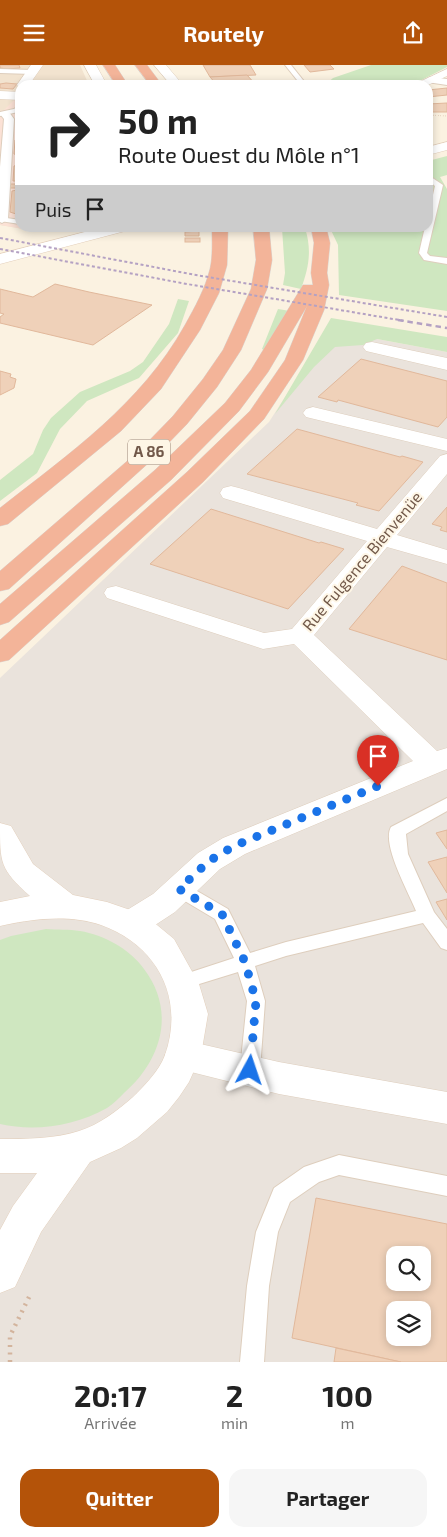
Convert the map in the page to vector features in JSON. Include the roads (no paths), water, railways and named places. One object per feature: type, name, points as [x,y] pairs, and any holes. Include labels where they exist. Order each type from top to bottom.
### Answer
[{"type":"highway","points":[[109,65],[119,80]]},
{"type":"highway","points":[[141,65],[152,80]]},
{"type":"highway","name":"A 86","points":[[0,519],[130,412],[159,377],[200,314],[216,276],[220,249],[220,232]]},
{"type":"highway","name":"A 86","points":[[0,584],[147,454],[180,420],[210,383],[232,350],[259,289],[264,261],[262,232]]},
{"type":"highway","points":[[0,654],[196,477],[257,415],[294,360],[315,310],[321,285],[319,273],[322,243],[319,232]]},
{"type":"highway","points":[[0,617],[166,473],[237,400],[259,372],[319,273]]},
{"type":"highway","points":[[166,473],[219,406],[242,373],[258,338],[267,309],[259,289]]},
{"type":"street","points":[[90,65],[98,80]]},
{"type":"street","points":[[160,65],[173,80]]},
{"type":"street","points":[[27,80],[35,69]]},
{"type":"street","points":[[430,80],[447,72]]},
{"type":"street","points":[[433,83],[447,82]]},
{"type":"street","points":[[0,95],[15,94]]},
{"type":"street","points":[[1,219],[9,119],[2,114]]},
{"type":"street","points":[[433,143],[447,139]]},
{"type":"street","points":[[433,150],[447,146]]},
{"type":"street","points":[[6,160],[15,159]]},
{"type":"street","points":[[0,253],[82,232]]},
{"type":"street","points":[[0,259],[106,232]]},
{"type":"street","points":[[372,347],[447,364]]},
{"type":"street","points":[[313,413],[447,445]]},
{"type":"street","name":"Rue Fulgence Bienvenüe","points":[[440,761],[300,636],[447,460]]},
{"type":"street","points":[[231,493],[447,557]]},
{"type":"street","points":[[116,593],[263,641],[300,636]]},
{"type":"street","points":[[131,924],[164,903],[209,861],[234,846],[440,761]]},
{"type":"street","points":[[0,834],[22,872],[63,905]]},
{"type":"street","points":[[0,914],[20,908],[63,905],[98,911],[131,924],[162,949],[183,982],[190,1014],[183,1055],[171,1080],[147,1108],[115,1132],[77,1149],[33,1158],[0,1156]]},
{"type":"street","points":[[183,1055],[279,1078],[447,1108]]},
{"type":"street","points":[[17,1279],[27,1219],[77,1149]]},
{"type":"lane","points":[[288,65],[300,80]]},
{"type":"lane","points":[[0,71],[35,69]]},
{"type":"lane","points":[[2,114],[15,109]]},
{"type":"lane","points":[[433,181],[439,185],[433,210]]},
{"type":"lane","points":[[1,219],[15,221]]},
{"type":"lane","points":[[428,232],[423,253],[427,258],[447,261]]},
{"type":"lane","points":[[447,803],[397,831],[400,854],[427,915],[447,943]]},
{"type":"lane","points":[[179,889],[222,914],[245,962],[256,1001],[250,1070]]},
{"type":"lane","points":[[183,982],[286,949],[427,915]]},
{"type":"lane","points":[[252,1362],[258,1286],[267,1232],[282,1195],[312,1174],[339,1165],[447,1186]]},
{"type":"railway","points":[[0,238],[196,275],[447,317]]},
{"type":"railway","points":[[0,249],[187,284],[405,321]]},
{"type":"railway","points":[[398,320],[447,328]]}]
